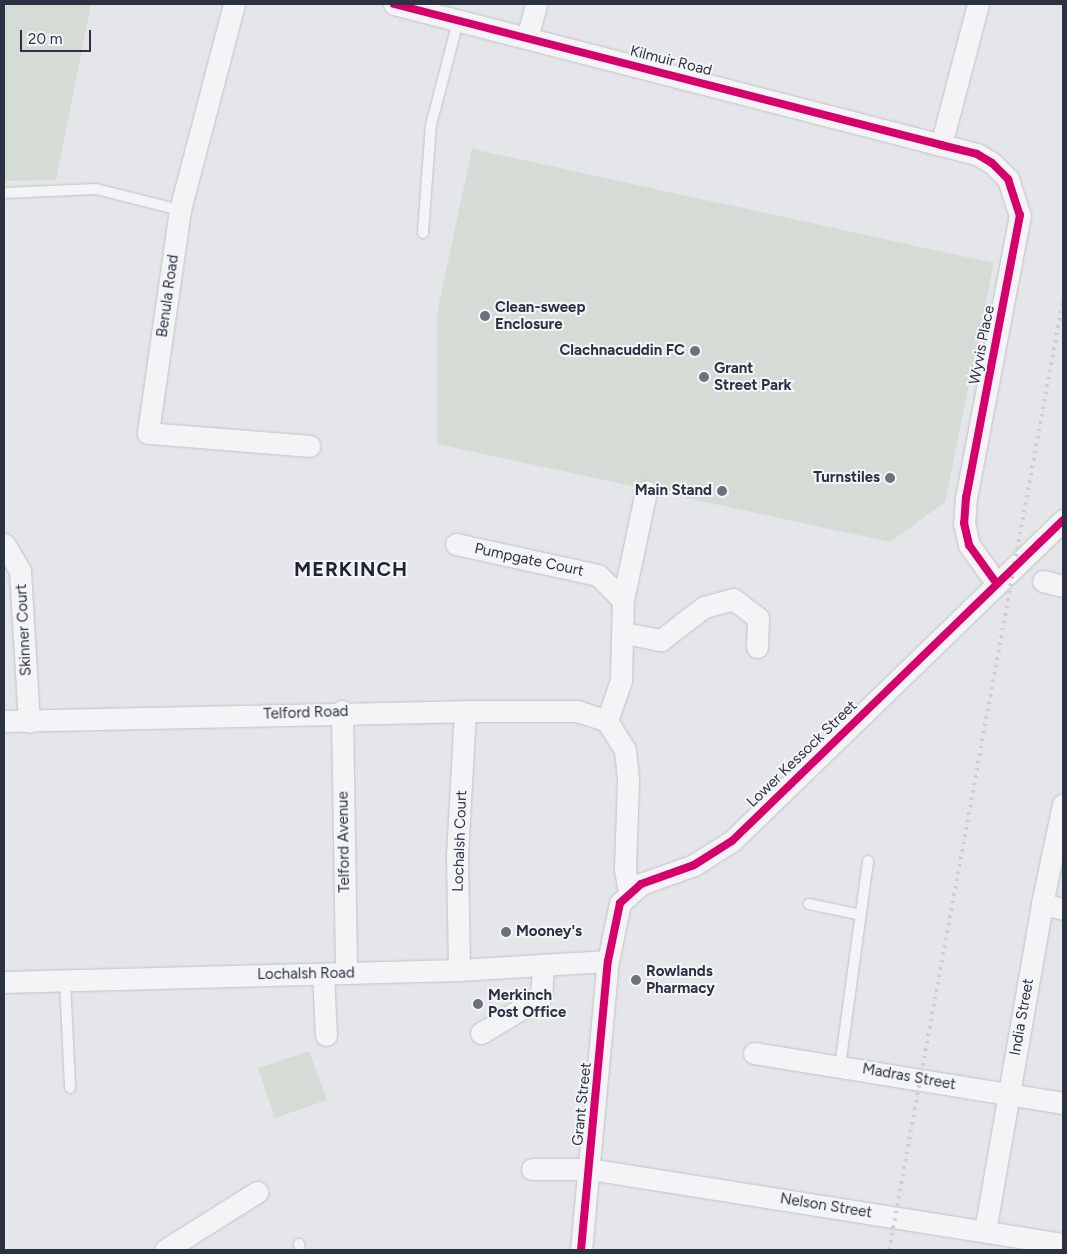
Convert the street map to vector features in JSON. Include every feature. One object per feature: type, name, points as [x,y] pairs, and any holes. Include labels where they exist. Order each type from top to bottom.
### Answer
[{"type":"street","name":"Benula Road","points":[[234,4],[180,210],[148,433],[308,446]]},
{"type":"street","name":"Kilmuir Road","points":[[394,4],[941,144]]},
{"type":"street","points":[[527,38],[536,4]]},
{"type":"street","points":[[941,144],[978,4]]},
{"type":"street","name":"Wyvis Place","points":[[941,144],[977,154],[992,163],[1008,179],[1020,215],[964,523],[969,544],[997,584]]},
{"type":"street","points":[[629,892],[624,869],[628,781],[625,750],[607,721],[621,680],[624,633],[623,600],[646,491]]},
{"type":"street","name":"Lower Kessock Street","points":[[629,892],[694,865],[732,841],[1063,520]]},
{"type":"street","name":"Skinner Court","points":[[4,544],[20,570],[29,722]]},
{"type":"street","name":"Pumpgate Court","points":[[456,544],[598,575],[623,600]]},
{"type":"street","points":[[624,633],[661,640],[704,607],[733,599],[758,618],[757,646]]},
{"type":"street","name":"Telford Road","points":[[4,722],[342,711],[577,711],[607,721]]},
{"type":"street","name":"Telford Avenue","points":[[342,711],[346,973]]},
{"type":"street","name":"Lochalsh Court","points":[[459,970],[458,855],[465,711]]},
{"type":"street","name":"India Street","points":[[985,1231],[1042,904],[1063,804]]},
{"type":"street","name":"Grant Street","points":[[581,1250],[608,961],[620,903],[629,892]]},
{"type":"street","points":[[1042,904],[1063,909]]},
{"type":"street","name":"Lochalsh Road","points":[[4,982],[459,970],[608,961]]},
{"type":"street","points":[[481,1033],[541,998],[543,965]]},
{"type":"street","points":[[323,974],[326,1035]]},
{"type":"street","name":"Madras Street","points":[[754,1053],[1063,1103]]},
{"type":"street","name":"Nelson Street","points":[[532,1169],[589,1169],[1063,1244]]},
{"type":"street","points":[[165,1250],[257,1192]]},
{"type":"lane","points":[[423,233],[431,125],[458,20]]},
{"type":"lane","points":[[4,193],[96,189],[180,210]]},
{"type":"lane","points":[[840,1066],[868,861]]},
{"type":"lane","points":[[809,904],[861,915]]},
{"type":"lane","points":[[65,980],[70,1088]]},
{"type":"shaded area","points":[[4,4],[91,4],[56,180],[4,181]]},
{"type":"shaded area","name":"Grant Street Park","points":[[472,149],[994,263],[945,502],[890,542],[437,444],[437,313]]},
{"type":"shaded area","points":[[309,1051],[327,1100],[275,1118],[258,1068]]},
{"type":"railway","points":[[889,1250],[1063,299]]},
{"type":"cycle path","points":[[394,4],[977,154],[992,163],[1008,179],[1020,215],[966,497],[964,523],[969,545],[997,584]]},
{"type":"cycle path","points":[[581,1250],[608,961],[620,903],[641,884],[694,865],[732,841],[1063,520]]},
{"type":"place","name":"Clean-sweep Enclosure","points":[[485,316]]},
{"type":"place","name":"Clachnacuddin FC","points":[[695,351]]},
{"type":"place","name":"Grant Street Park","points":[[704,377]]},
{"type":"place","name":"Turnstiles","points":[[890,478]]},
{"type":"place","name":"Main Stand","points":[[722,491]]},
{"type":"place","name":"Mooney's","points":[[506,932]]},
{"type":"place","name":"Rowlands Pharmacy","points":[[636,980]]},
{"type":"place","name":"Merkinch Post Office","points":[[478,1004]]},
{"type":"district","name":"MERKINCH","points":[[351,569]]}]
